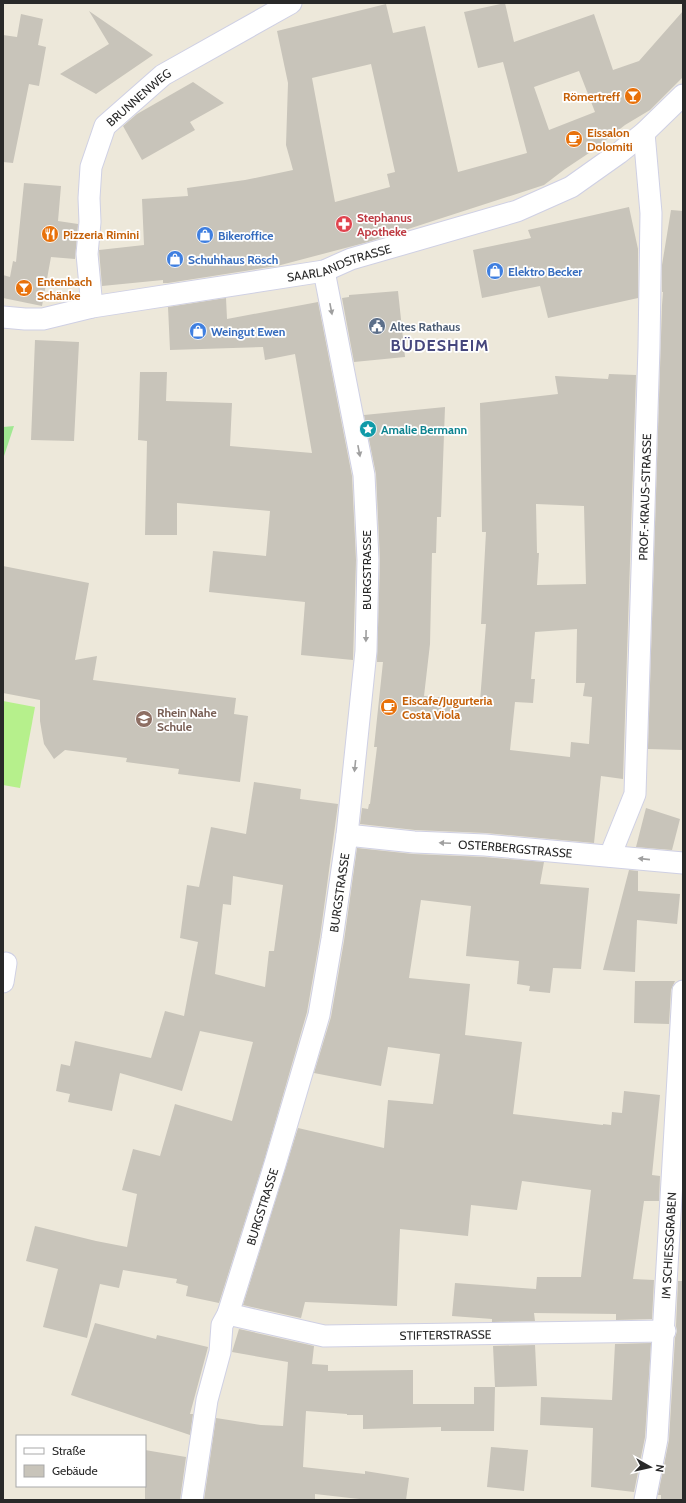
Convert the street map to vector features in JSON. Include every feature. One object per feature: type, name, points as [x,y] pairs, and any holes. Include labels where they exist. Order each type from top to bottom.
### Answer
[{"type":"street","name":"BRUNNENWEG","points":[[92,307],[87,254],[90,222],[89,198],[91,167],[104,126],[163,75],[291,3]]},
{"type":"street","name":"SAARLANDSTRASSE","points":[[3,317],[42,319],[92,307],[324,271],[351,259],[517,211],[571,187],[618,154],[644,133],[683,95]]},
{"type":"street","name":"PROF.-KRAUS-STRASSE","points":[[610,856],[635,794],[643,496],[649,347],[651,221],[644,133]]},
{"type":"street","name":"BURGSTRASSE","points":[[192,1500],[207,1400],[220,1352],[222,1325],[228,1314],[275,1164],[319,1015],[347,835],[366,651],[368,560],[364,475],[324,271]]},
{"type":"street","name":"OSTERBERGSTRASSE","points":[[347,835],[414,842],[485,846],[683,863]]},
{"type":"street","name":"IM SCHIESSGRABEN","points":[[645,1500],[657,1439],[681,1061],[683,991]]},
{"type":"street","name":"STIFTERSTRASSE","points":[[228,1314],[324,1336],[665,1331]]},
{"type":"green space","points":[[14,426],[3,459],[3,427]]},
{"type":"green space","points":[[3,701],[35,707],[20,788],[3,785]]},
{"type":"building","points":[[505,3],[514,42],[594,14],[613,70],[639,61],[683,11],[683,77],[650,110],[625,125],[592,151],[544,185],[368,242],[277,266],[168,283],[163,283],[163,280],[102,286],[99,250],[144,245],[142,199],[188,196],[187,188],[245,180],[293,170],[286,145],[288,83],[277,31],[386,4],[393,33],[425,26],[458,172],[527,153],[503,62],[478,68],[464,12]],"holes":[[[371,64],[395,172],[387,174],[390,187],[335,202],[312,78]],[[579,71],[595,112],[549,130],[534,87]]]},
{"type":"building","points":[[89,11],[153,55],[96,94],[60,74],[109,44]]},
{"type":"building","points":[[21,14],[43,19],[38,45],[46,47],[39,86],[29,84],[13,163],[3,162],[3,35],[17,37]]},
{"type":"building","points":[[193,82],[224,103],[190,122],[195,130],[142,160],[123,126],[137,114]]},
{"type":"building","points":[[24,183],[61,186],[58,221],[78,224],[75,259],[51,257],[42,306],[3,298],[3,275],[10,277],[13,261],[16,262]]},
{"type":"building","points":[[629,207],[638,249],[638,298],[548,318],[540,286],[482,298],[473,250],[531,238],[528,230]]},
{"type":"building","points":[[671,210],[683,211],[683,750],[648,749],[663,292],[662,265]]},
{"type":"building","name":"Altes Rathaus","points":[[398,291],[405,357],[354,362],[342,298],[349,297],[349,295]]},
{"type":"building","points":[[226,298],[227,319],[318,302],[352,476],[356,560],[353,660],[301,655],[305,602],[209,592],[213,551],[266,556],[270,511],[177,503],[177,535],[145,535],[147,441],[138,440],[140,372],[167,372],[166,401],[232,403],[230,446],[312,453],[295,354],[265,360],[263,347],[170,350],[168,307]]},
{"type":"building","points":[[35,340],[79,342],[74,441],[31,440]]},
{"type":"building","points":[[609,374],[636,375],[623,779],[601,776],[594,843],[486,833],[415,830],[360,824],[362,808],[368,809],[370,804],[377,747],[374,747],[383,662],[377,662],[380,560],[376,474],[364,415],[445,407],[441,517],[437,517],[436,553],[432,553],[430,644],[424,696],[480,701],[486,624],[481,624],[486,532],[482,532],[480,403],[558,394],[555,376],[608,379]],"holes":[[[536,504],[584,506],[586,584],[537,585],[539,553],[537,553]],[[577,629],[576,683],[585,683],[583,696],[592,697],[589,744],[571,742],[570,757],[510,750],[515,702],[533,703],[535,679],[531,679],[535,632]]]},
{"type":"building","name":"Rhein Nahe Schule","points":[[3,566],[89,583],[75,660],[97,656],[93,680],[236,698],[234,714],[248,716],[240,782],[178,774],[179,769],[126,762],[127,758],[65,750],[54,759],[44,744],[40,721],[40,700],[3,693]]},
{"type":"building","points":[[254,782],[301,789],[300,799],[338,804],[320,937],[307,1012],[264,1161],[219,1303],[186,1296],[188,1286],[176,1283],[177,1279],[123,1270],[119,1288],[100,1284],[87,1338],[43,1327],[58,1269],[26,1261],[35,1226],[127,1247],[137,1194],[122,1190],[133,1149],[160,1156],[175,1104],[232,1121],[253,1042],[200,1031],[182,1091],[120,1073],[112,1111],[68,1102],[70,1094],[56,1091],[61,1064],[70,1066],[75,1041],[151,1058],[165,1011],[184,1016],[198,942],[180,938],[187,885],[199,887],[211,827],[246,834]],"holes":[[[233,876],[283,885],[274,951],[269,951],[265,987],[215,974],[223,904],[231,905]]]},
{"type":"building","points":[[646,808],[680,819],[672,850],[636,847]]},
{"type":"building","points":[[357,848],[413,854],[484,857],[544,862],[540,884],[589,888],[581,969],[553,968],[550,993],[529,991],[530,986],[517,984],[519,961],[466,956],[471,906],[421,900],[409,978],[470,984],[465,1035],[522,1042],[513,1114],[611,1125],[612,1112],[622,1113],[624,1091],[660,1095],[652,1175],[660,1176],[659,1201],[644,1201],[633,1279],[654,1280],[652,1319],[616,1320],[616,1314],[534,1313],[535,1321],[492,1322],[492,1319],[452,1316],[455,1283],[536,1289],[537,1277],[581,1277],[591,1190],[522,1181],[517,1210],[471,1205],[468,1236],[400,1229],[397,1306],[305,1302],[301,1318],[243,1305],[298,1128],[384,1148],[388,1100],[433,1104],[440,1054],[388,1047],[381,1086],[314,1073],[331,1017],[344,941]]},
{"type":"building","points":[[629,870],[638,871],[638,891],[680,894],[677,924],[637,920],[635,972],[603,970]]},
{"type":"building","points":[[635,981],[675,981],[671,990],[669,1024],[634,1023]]},
{"type":"building","points":[[678,1281],[683,1281],[683,1500],[661,1500],[661,1495],[658,1495],[669,1440],[675,1338],[677,1331]]},
{"type":"building","points":[[95,1323],[156,1339],[157,1335],[208,1347],[190,1414],[193,1414],[190,1435],[71,1395]]},
{"type":"building","points":[[239,1329],[314,1346],[312,1364],[328,1365],[328,1371],[413,1370],[413,1404],[474,1404],[474,1387],[495,1387],[494,1431],[441,1431],[441,1427],[363,1429],[363,1415],[306,1411],[303,1467],[365,1474],[365,1471],[409,1478],[406,1500],[368,1500],[315,1494],[315,1500],[204,1500],[216,1418],[261,1425],[283,1426],[288,1362],[232,1352]]},
{"type":"building","points":[[651,1343],[645,1437],[634,1492],[591,1487],[593,1428],[540,1425],[541,1397],[612,1400],[615,1344]]},
{"type":"building","points":[[535,1345],[537,1386],[495,1387],[493,1346]]},
{"type":"building","points":[[491,1447],[528,1450],[524,1491],[487,1487]]},
{"type":"building","points":[[146,1450],[186,1457],[180,1500],[145,1500]]},
{"type":"place","name":"Römertreff","points":[[633,96]]},
{"type":"place","name":"Eissalon Dolomiti","points":[[574,139]]},
{"type":"place","name":"Stephanus Apotheke","points":[[344,224]]},
{"type":"place","name":"Pizzeria Rimini","points":[[50,234]]},
{"type":"place","name":"Bikeroffice","points":[[205,235]]},
{"type":"place","name":"Schuhhaus Rösch","points":[[175,259]]},
{"type":"place","name":"Elektro Becker","points":[[495,271]]},
{"type":"place","name":"Entenbach Schänke","points":[[24,288]]},
{"type":"place","name":"Altes Rathaus","points":[[377,326]]},
{"type":"place","name":"Weingut Ewen","points":[[198,331]]},
{"type":"place","name":"Amalie Bermann","points":[[368,429]]},
{"type":"place","name":"Eiscafe/Jugurteria Costa Viola","points":[[389,707]]},
{"type":"place","name":"Rhein Nahe Schule","points":[[144,719]]},
{"type":"district","name":"BÜDESHEIM","points":[[440,345]]}]
